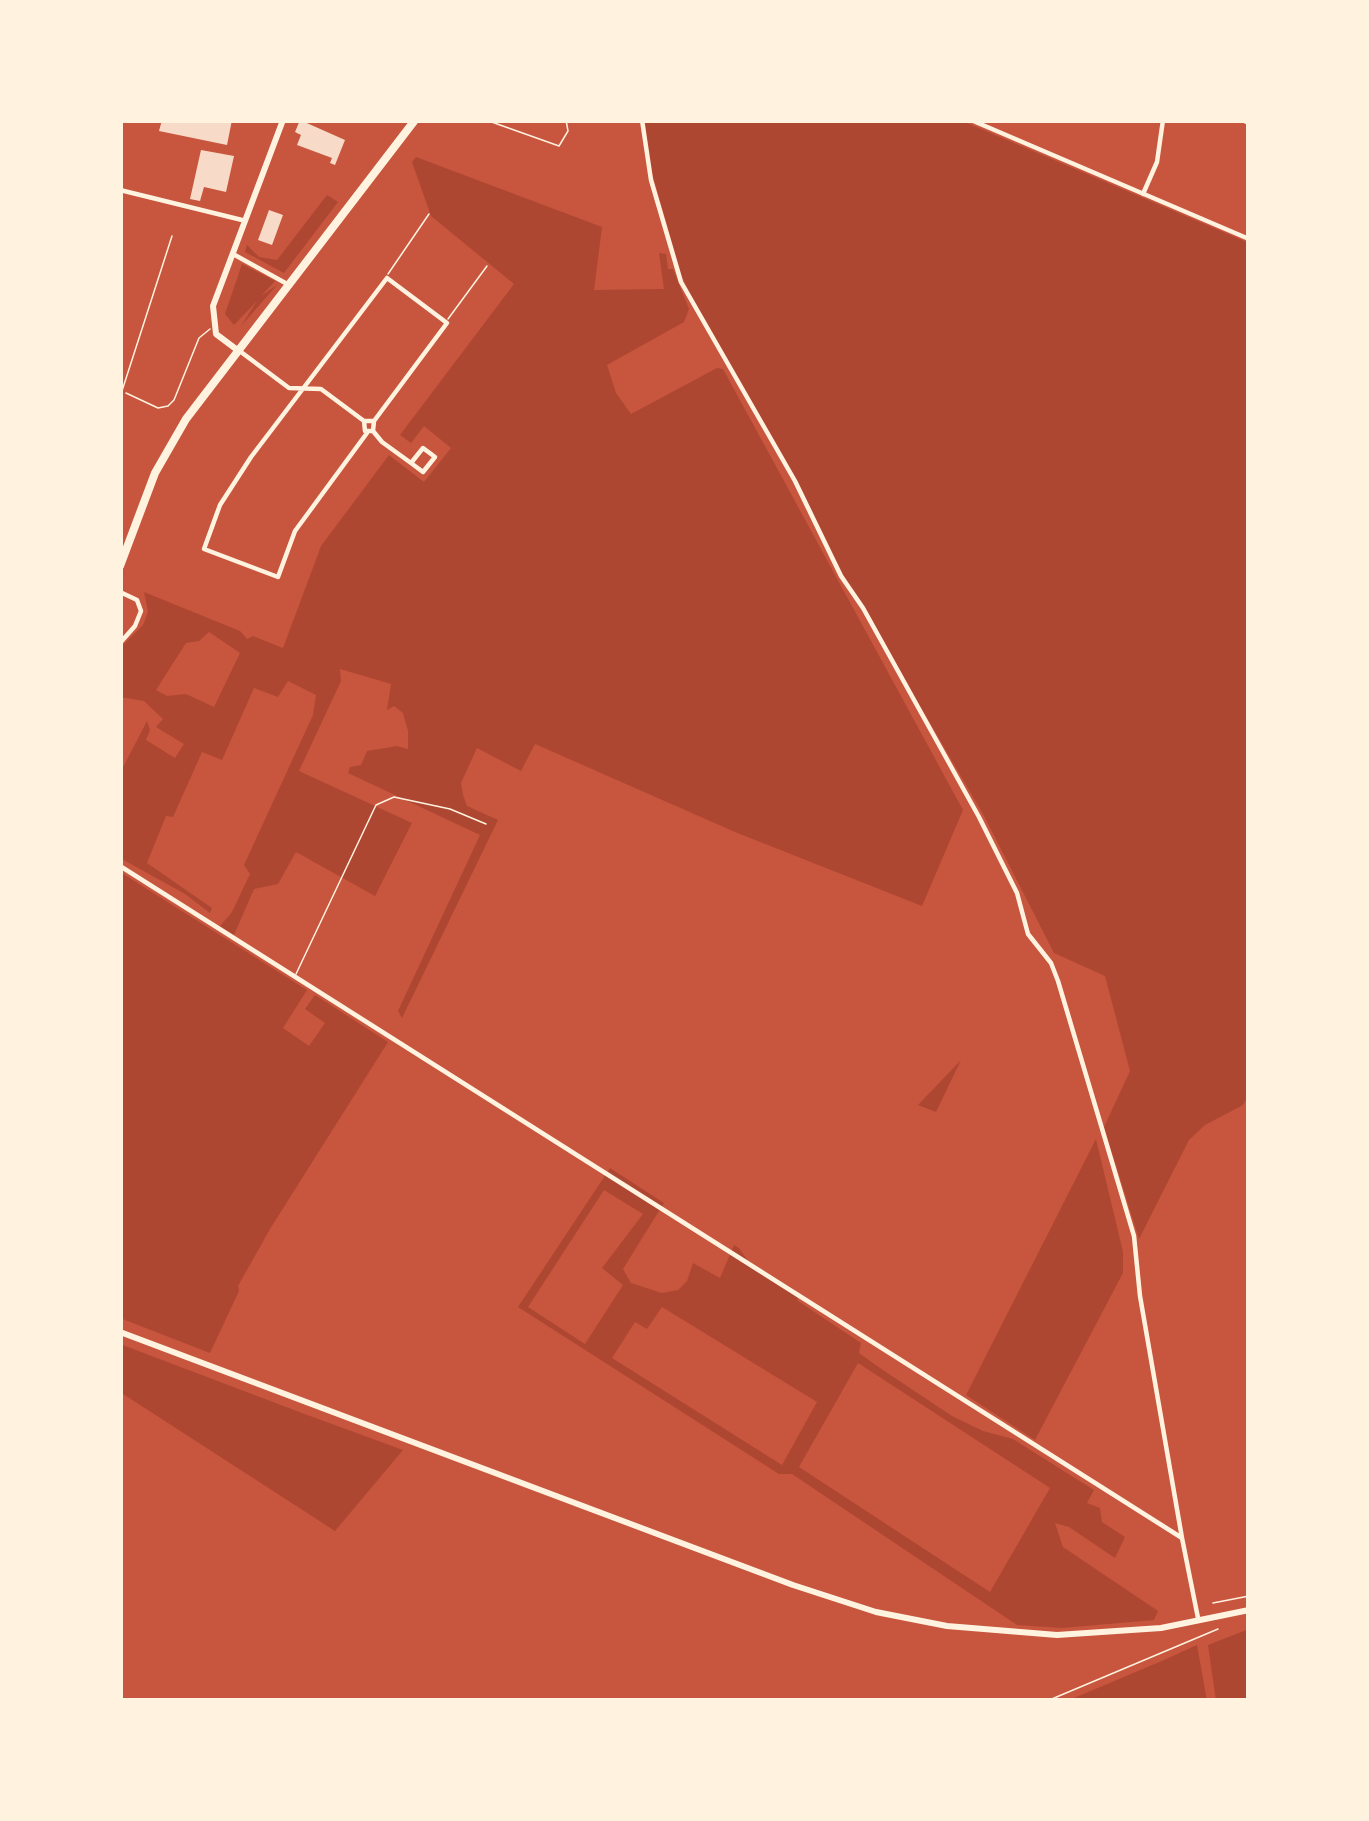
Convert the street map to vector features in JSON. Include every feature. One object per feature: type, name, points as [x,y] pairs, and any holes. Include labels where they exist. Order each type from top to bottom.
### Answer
[{"type":"main road","points":[[236,349],[217,334],[213,306],[283,120]]},
{"type":"main road","points":[[120,566],[162,460],[236,349],[415,120]]},
{"type":"main road","points":[[120,1332],[876,1612],[946,1626],[1044,1635],[1109,1633],[1249,1610]]},
{"type":"street","points":[[642,120],[651,180],[681,282],[979,817],[1018,893],[1028,934],[1051,964],[1058,982],[1134,1236],[1144,1319],[1198,1622]]},
{"type":"street","points":[[971,120],[1249,238]]},
{"type":"street","points":[[1143,194],[1156,162],[1163,120]]},
{"type":"street","points":[[120,190],[245,221]]},
{"type":"street","points":[[233,254],[289,285]]},
{"type":"street","points":[[387,278],[447,322],[295,531],[278,577],[204,549],[220,505],[387,278]]},
{"type":"street","points":[[236,349],[289,388],[321,389],[364,422],[374,421]]},
{"type":"street","points":[[364,422],[362,428],[411,463]]},
{"type":"street","points":[[120,592],[137,600],[141,610],[120,644]]},
{"type":"street","points":[[120,866],[1182,1538]]},
{"type":"lane","points":[[486,120],[559,146],[568,131],[566,120]]},
{"type":"lane","points":[[387,278],[388,269],[429,214]]},
{"type":"lane","points":[[172,236],[121,394],[158,408],[168,406],[199,338],[214,327]]},
{"type":"lane","points":[[447,322],[488,266]]},
{"type":"lane","points":[[295,978],[376,805],[394,797],[450,809],[486,824]]},
{"type":"path","points":[[1213,1603],[1249,1596]]},
{"type":"path","points":[[1047,1701],[1219,1629]]},
{"type":"shaded area","points":[[645,120],[960,120],[1249,243],[1249,1094],[1243,1105],[1205,1125],[1189,1140],[1139,1239],[1104,1127],[1130,1071],[1105,976],[1054,953],[983,814],[843,574],[787,463],[694,302],[682,277],[650,166]]},
{"type":"shaded area","points":[[416,157],[602,227],[594,290],[664,289],[659,253],[666,254],[668,269],[673,269],[689,309],[684,322],[607,365],[616,393],[631,414],[723,369],[963,810],[922,906],[735,832],[535,744],[521,771],[477,748],[461,783],[463,795],[467,806],[498,820],[402,1018],[398,1011],[480,835],[348,773],[350,767],[361,765],[367,751],[408,749],[408,731],[403,713],[394,706],[387,710],[391,684],[340,669],[341,681],[299,771],[412,823],[375,896],[296,852],[278,884],[254,889],[234,935],[220,926],[250,874],[244,865],[313,715],[316,695],[288,681],[278,697],[254,688],[222,760],[202,752],[173,817],[166,816],[147,863],[212,908],[210,913],[120,858],[120,773],[147,721],[146,740],[175,758],[184,744],[156,727],[163,719],[144,701],[120,697],[120,648],[143,625],[148,612],[144,592],[240,631],[247,639],[253,636],[283,648],[321,546],[389,455],[424,482],[451,448],[424,426],[411,443],[400,435],[514,284],[431,216],[412,162]],"holes":[[[209,632],[240,653],[214,707],[186,694],[167,696],[156,690],[186,643],[199,641]]]},
{"type":"shaded area","points":[[327,195],[338,202],[284,273],[245,252],[247,245],[259,257],[277,260]]},
{"type":"shaded area","points":[[242,264],[275,281],[261,296],[277,285],[241,326],[257,301],[234,325],[225,314]]},
{"type":"shaded area","points":[[120,872],[307,990],[283,1028],[309,1046],[325,1023],[305,1009],[315,995],[388,1042],[270,1229],[238,1286],[210,1353],[120,1318]]},
{"type":"shaded area","points":[[961,1060],[936,1112],[918,1105]]},
{"type":"shaded area","points":[[1096,1139],[1123,1252],[1123,1273],[1035,1440],[966,1395]]},
{"type":"shaded area","points":[[610,1168],[664,1203],[623,1269],[631,1283],[662,1293],[678,1290],[693,1263],[720,1278],[734,1245],[739,1248],[748,1261],[795,1290],[798,1301],[861,1343],[859,1353],[877,1366],[952,1416],[1013,1439],[1094,1490],[1087,1503],[1100,1508],[1102,1522],[1125,1537],[1115,1558],[1055,1523],[1063,1547],[1158,1611],[1154,1620],[1062,1628],[1017,1625],[792,1474],[779,1474],[518,1307]],"holes":[[[604,1190],[643,1214],[602,1268],[623,1285],[585,1344],[528,1307]],[[662,1307],[817,1402],[782,1465],[612,1358],[635,1322],[647,1329]],[[858,1363],[1050,1488],[990,1592],[799,1467]]]},
{"type":"shaded area","points":[[120,1344],[403,1450],[335,1531],[120,1392]]},
{"type":"shaded area","points":[[1249,1629],[1249,1701],[1216,1701],[1208,1645]]},
{"type":"shaded area","points":[[1197,1645],[1207,1701],[1067,1701],[1164,1660]]},
{"type":"building","points":[[162,120],[232,120],[227,145],[159,131]]},
{"type":"building","points":[[300,120],[345,140],[335,165],[330,163],[332,158],[297,145]]},
{"type":"building","points":[[201,150],[234,156],[226,192],[204,187],[200,201],[190,199]]},
{"type":"building","points":[[269,210],[283,215],[272,245],[258,240]]}]
